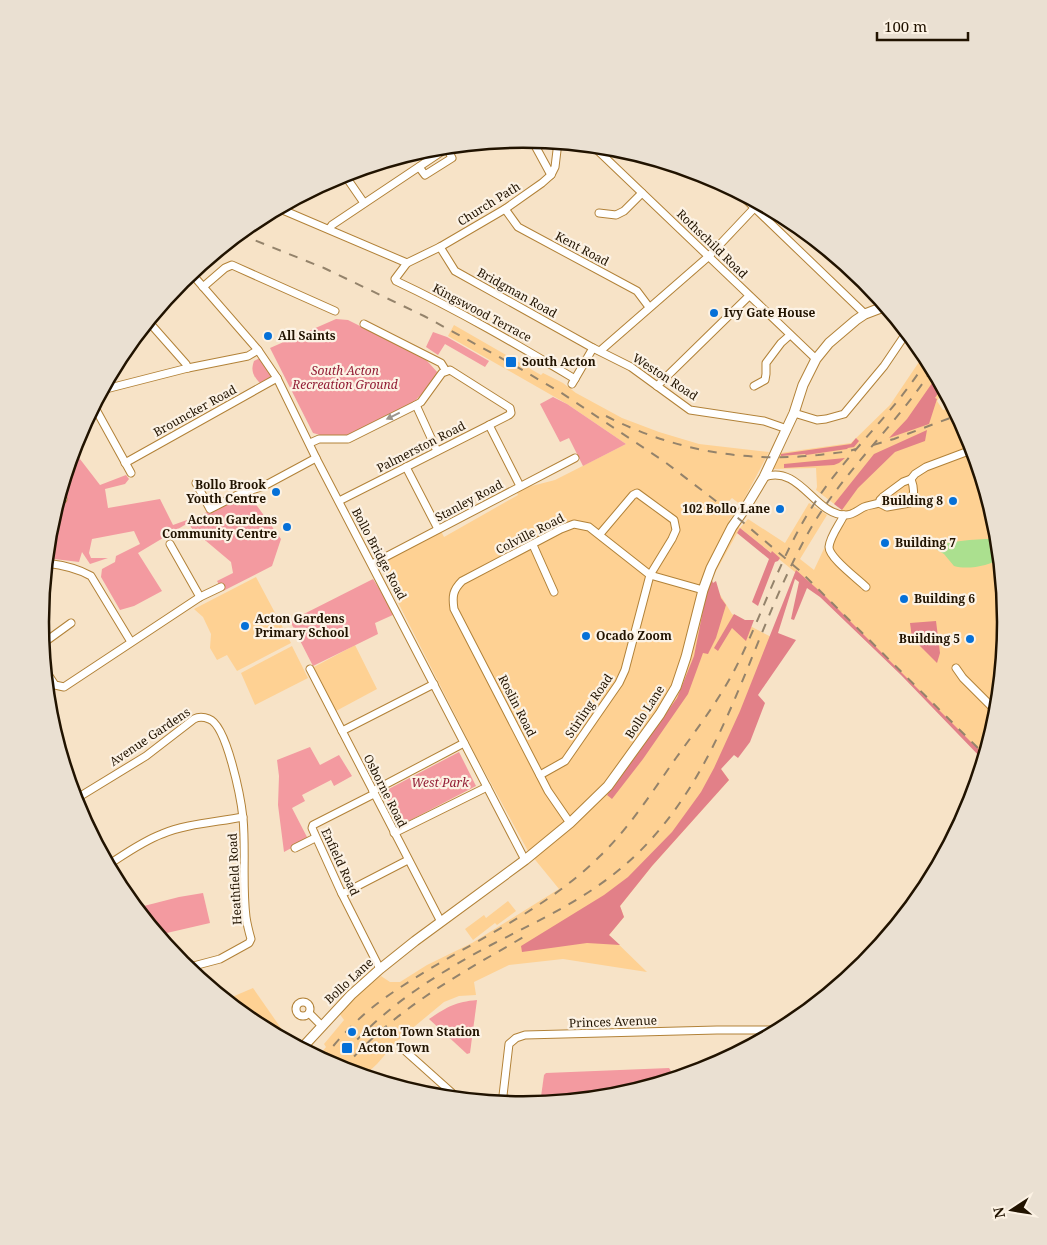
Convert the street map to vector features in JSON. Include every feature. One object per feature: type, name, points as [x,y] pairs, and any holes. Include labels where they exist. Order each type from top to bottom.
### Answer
[{"type":"street","points":[[537,148],[551,175]]},
{"type":"street","points":[[551,175],[557,159],[558,149]]},
{"type":"street","points":[[419,167],[425,175],[452,158],[450,154]]},
{"type":"street","name":"Rothschild Road","points":[[602,155],[816,359]]},
{"type":"street","points":[[329,229],[364,203],[434,156]]},
{"type":"street","name":"Church Path","points":[[407,263],[440,247],[505,209],[551,175]]},
{"type":"street","points":[[349,181],[364,203]]},
{"type":"street","points":[[600,213],[616,216],[624,211],[642,193]]},
{"type":"street","points":[[596,350],[709,256],[754,207]]},
{"type":"street","name":"Kent Road","points":[[505,209],[518,227],[637,291],[649,307]]},
{"type":"street","points":[[286,211],[407,263]]},
{"type":"street","points":[[764,213],[866,314]]},
{"type":"street","name":"Bridgman Road","points":[[440,247],[455,271],[596,350]]},
{"type":"street","name":"Kingswood Terrace","points":[[407,263],[396,281],[511,341],[574,382],[596,350]]},
{"type":"street","points":[[204,287],[225,268],[232,265],[335,311]]},
{"type":"street","name":"Bollo Bridge Road","points":[[196,279],[258,350],[277,378],[316,458],[525,860]]},
{"type":"street","points":[[657,386],[749,296]]},
{"type":"street","name":"Bollo Lane","points":[[306,1044],[351,994],[380,969],[525,860],[570,823],[608,786],[660,714],[676,687],[711,568],[724,542],[764,477],[787,429],[803,385],[816,359],[829,343],[866,314],[880,309]]},
{"type":"street","points":[[310,443],[319,439],[348,439],[416,405],[421,402],[442,372],[446,371],[441,363],[418,349],[364,324]]},
{"type":"street","points":[[152,327],[188,368]]},
{"type":"street","points":[[754,386],[765,380],[766,363],[781,343],[790,335]]},
{"type":"street","points":[[794,413],[817,420],[844,414],[884,366],[903,338]]},
{"type":"street","points":[[113,383],[248,356],[258,350]]},
{"type":"street","name":"Weston Road","points":[[596,350],[631,367],[690,410],[764,421],[787,429]]},
{"type":"street","name":"Palmerston Road","points":[[339,501],[508,415],[511,410],[508,405],[450,370],[446,371]]},
{"type":"street","name":"Brouncker Road","points":[[125,463],[277,378]]},
{"type":"street","points":[[416,405],[437,451]]},
{"type":"street","points":[[98,413],[131,473]]},
{"type":"street","points":[[488,425],[520,486]]},
{"type":"street","points":[[879,503],[889,492],[911,479],[915,474],[934,463],[966,452]]},
{"type":"street","points":[[196,483],[210,509],[237,494],[264,486],[316,458]]},
{"type":"street","name":"Stanley Road","points":[[372,564],[575,458]]},
{"type":"street","points":[[406,467],[438,529]]},
{"type":"street","points":[[764,477],[773,474],[794,479],[811,496],[830,509],[844,515],[879,503],[887,507],[910,503],[913,492],[911,479]]},
{"type":"street","name":"Stirling Road","points":[[540,775],[565,761],[619,683],[625,670],[650,575],[676,530],[674,520],[637,494],[633,495],[600,534]]},
{"type":"street","points":[[844,515],[830,544],[830,551],[834,558],[866,587]]},
{"type":"street","name":"Colville Road","points":[[452,597],[456,586],[462,580],[574,524],[588,527],[600,534],[650,575],[703,590]]},
{"type":"street","points":[[170,544],[200,597]]},
{"type":"street","points":[[533,545],[554,592]]},
{"type":"street","points":[[53,564],[80,570],[92,576],[131,642]]},
{"type":"street","points":[[53,682],[55,685],[64,687],[200,597],[221,588]]},
{"type":"street","name":"Roslin Road","points":[[452,597],[454,609],[548,791],[570,823]]},
{"type":"street","points":[[50,639],[71,623]]},
{"type":"street","points":[[956,668],[963,678],[991,706]]},
{"type":"street","name":"Osborne Road","points":[[310,669],[378,805],[441,922]]},
{"type":"street","points":[[342,731],[434,684]]},
{"type":"street","name":"Avenue Gardens","points":[[82,795],[146,756],[187,723],[198,717],[209,718],[223,736],[231,759],[240,806]]},
{"type":"street","points":[[373,793],[464,743]]},
{"type":"street","points":[[394,833],[487,787]]},
{"type":"street","name":"Enfield Road","points":[[373,793],[313,824],[312,828],[342,894],[380,969]]},
{"type":"street","name":"Heathfield Road","points":[[196,965],[220,959],[249,943],[251,939],[246,918],[243,817],[240,806]]},
{"type":"street","points":[[113,862],[162,833],[243,817]]},
{"type":"street","points":[[295,848],[315,838]]},
{"type":"street","points":[[342,894],[408,860]]},
{"type":"street","points":[[309,1013],[322,1026]]},
{"type":"street","name":"Princes Avenue","points":[[503,1096],[509,1044],[516,1038],[525,1036],[767,1030]]},
{"type":"street","points":[[403,1049],[450,1091]]},
{"type":"shaded area","points":[[454,325],[541,375],[543,373],[563,383],[576,393],[622,418],[659,432],[699,444],[769,452],[741,505],[732,498],[727,503],[737,511],[729,520],[740,528],[711,580],[732,614],[777,640],[721,769],[729,780],[652,866],[620,906],[624,917],[609,935],[647,972],[563,959],[509,965],[474,982],[476,995],[459,996],[444,1002],[397,1041],[369,1071],[322,1052],[326,1047],[324,1044],[344,1020],[339,1013],[381,976],[390,982],[400,982],[427,965],[472,943],[559,889],[528,851],[475,754],[378,563],[441,531],[444,537],[518,495],[516,490],[555,480],[626,444],[567,404],[448,336]]},
{"type":"shaded area","points":[[919,361],[940,395],[937,401],[943,410],[947,409],[949,413],[973,470],[989,530],[994,561],[998,622],[997,654],[989,715],[979,754],[901,674],[795,572],[740,528],[748,519],[785,543],[809,503],[827,515],[800,559],[814,570],[842,510],[816,490],[816,468],[772,469],[780,453],[851,443],[890,405]]},
{"type":"shaded area","points":[[933,382],[939,392],[935,398],[937,399],[929,424],[889,438],[907,419]]},
{"type":"shaded area","points":[[927,430],[925,441],[895,452],[858,488],[842,510],[834,504],[874,454]]},
{"type":"shaded area","points":[[856,438],[859,441],[854,447],[847,449],[806,455],[781,456],[781,454],[851,444]]},
{"type":"shaded area","points":[[845,458],[834,465],[784,468],[784,464]]},
{"type":"shaded area","points":[[740,528],[780,558],[775,562],[758,606],[752,602],[769,559],[737,533]]},
{"type":"shaded area","points":[[990,539],[994,562],[965,568],[954,566],[944,554],[934,548],[953,542]]},
{"type":"shaded area","points":[[796,570],[824,595],[980,751],[979,756],[901,675],[820,597],[807,588],[794,620],[791,619],[799,582],[795,579],[778,633],[796,640],[758,695],[765,703],[750,742],[738,758],[734,755],[721,769],[729,780],[652,866],[620,906],[624,917],[609,935],[620,945],[587,943],[522,952],[521,946],[604,895],[628,877],[672,832],[701,792],[740,711]]},
{"type":"shaded area","name":"Acton Gardens Primary School","points":[[256,577],[291,643],[237,671],[227,655],[217,660],[210,648],[211,634],[203,617],[194,609]]},
{"type":"shaded area","points":[[711,578],[713,583],[716,581],[721,598],[726,605],[716,638],[708,654],[703,653],[688,694],[643,759],[612,799],[607,795],[677,698],[694,656],[709,580]]},
{"type":"shaded area","points":[[734,614],[745,620],[754,620],[746,641],[732,628],[718,651],[714,648]]},
{"type":"shaded area","points":[[936,621],[940,653],[937,663],[912,638],[910,623]]},
{"type":"shaded area","name":"Acton Gardens Primary School","points":[[355,645],[377,689],[336,711],[314,667]]},
{"type":"shaded area","name":"Acton Gardens Primary School","points":[[292,646],[308,678],[255,705],[241,673]]},
{"type":"shaded area","points":[[508,901],[516,911],[497,925],[495,923],[473,940],[465,929],[484,915],[486,918]]},
{"type":"shaded area","points":[[253,988],[284,1033],[260,1017],[232,997]]},
{"type":"green space","name":"South Acton Recreation Ground","points":[[336,319],[348,320],[419,352],[438,373],[414,402],[348,435],[320,435],[313,433],[270,348]]},
{"type":"green space","points":[[433,332],[447,337],[489,361],[485,367],[445,344],[438,355],[426,347]]},
{"type":"green space","points":[[260,358],[273,378],[262,385],[255,377],[252,368],[254,361]]},
{"type":"green space","points":[[553,397],[567,404],[626,444],[583,466],[569,438],[560,442],[540,404]]},
{"type":"green space","points":[[79,457],[100,485],[126,475],[129,479],[125,484],[105,489],[108,508],[160,499],[173,525],[187,520],[189,522],[237,495],[247,492],[281,539],[272,566],[223,591],[217,581],[233,573],[231,562],[193,530],[188,523],[138,553],[162,591],[134,606],[120,610],[101,577],[102,569],[115,562],[116,556],[140,544],[134,531],[92,539],[89,553],[91,558],[108,558],[90,564],[82,552],[79,562],[53,559],[65,500]]},
{"type":"green space","points":[[373,579],[395,614],[375,623],[378,634],[313,666],[290,621]]},
{"type":"green space","points":[[310,747],[320,765],[339,755],[352,776],[334,786],[331,780],[302,795],[305,801],[292,808],[308,839],[284,852],[278,805],[279,776],[277,760]]},
{"type":"green space","name":"West Park","points":[[459,752],[476,786],[401,825],[383,792]]},
{"type":"green space","points":[[203,893],[210,923],[165,933],[143,906]]},
{"type":"green space","points":[[477,1000],[470,1053],[467,1054],[429,1019],[452,1006]]},
{"type":"green space","points":[[669,1068],[671,1071],[666,1075],[616,1088],[541,1096],[544,1075],[546,1073]]},
{"type":"railway","points":[[247,237],[324,268],[424,316],[560,392],[665,462],[738,518],[799,570],[980,750]]},
{"type":"railway","points":[[327,1054],[348,1030],[378,1003],[405,984],[549,898],[575,878],[611,845],[649,796],[726,685],[740,659],[792,542],[814,504],[841,467],[887,414],[923,366]]},
{"type":"railway","points":[[340,1060],[367,1030],[386,1013],[426,983],[469,957],[550,915],[604,881],[639,852],[669,818],[694,781],[716,741],[787,575],[807,535],[836,491],[928,375]]},
{"type":"railway","points":[[606,416],[657,438],[709,451],[736,455],[791,457],[837,453],[856,449]]},
{"type":"railway","points":[[873,445],[951,418]]},
{"type":"railway","points":[[348,1063],[362,1048],[405,1011],[476,964],[527,935]]},
{"type":"place","name":"Ivy Gate House","points":[[714,313]]},
{"type":"place","name":"All Saints","points":[[268,336]]},
{"type":"place","name":"South Acton","points":[[511,362]]},
{"type":"place","name":"Bollo Brook Youth Centre","points":[[276,492]]},
{"type":"place","name":"Building 8","points":[[953,501]]},
{"type":"place","name":"102 Bollo Lane","points":[[780,509]]},
{"type":"place","name":"Acton Gardens Community Centre","points":[[287,527]]},
{"type":"place","name":"Building 7","points":[[885,543]]},
{"type":"place","name":"Building 6","points":[[904,599]]},
{"type":"place","name":"Acton Gardens Primary School","points":[[245,626]]},
{"type":"place","name":"Ocado Zoom","points":[[586,636]]},
{"type":"place","name":"Building 5","points":[[970,639]]},
{"type":"place","name":"Acton Town Station","points":[[352,1032]]},
{"type":"place","name":"Acton Town","points":[[347,1048]]}]
